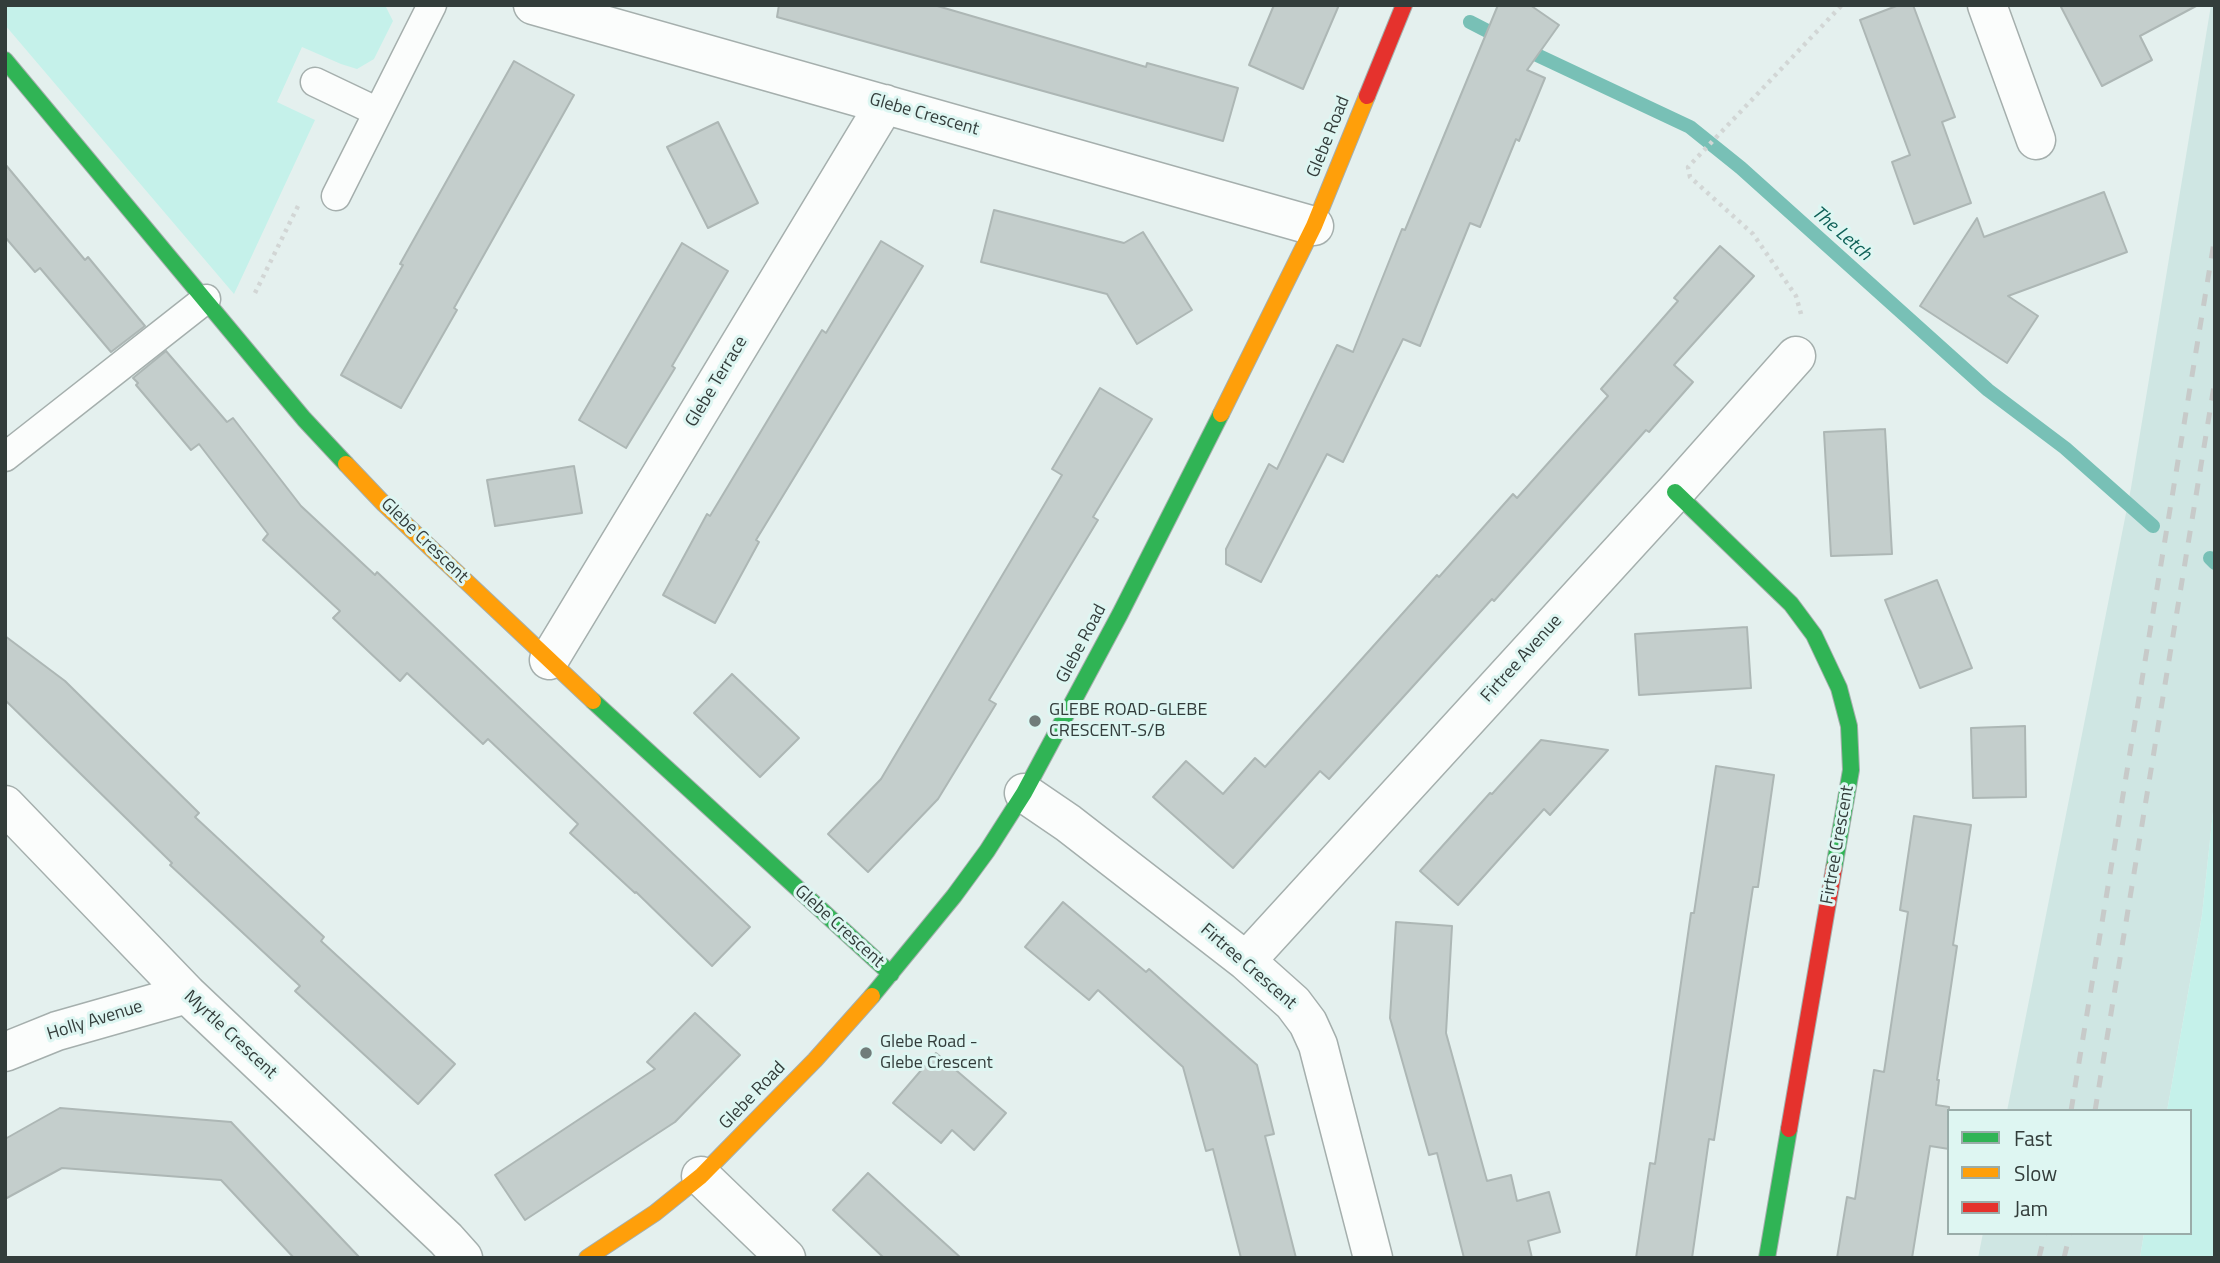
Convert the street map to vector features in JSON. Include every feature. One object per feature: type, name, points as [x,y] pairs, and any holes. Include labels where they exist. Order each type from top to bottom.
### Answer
[{"type":"street","name":"Glebe Crescent","points":[[533,5],[1314,226]]},
{"type":"street","name":"Glebe Road","points":[[587,1258],[655,1213],[701,1176],[815,1060],[891,974],[987,851],[1024,793],[1126,602],[1314,226],[1404,5]]},
{"type":"street","points":[[1987,5],[2036,140]]},
{"type":"street","name":"Glebe Crescent","points":[[5,60],[304,419],[351,470],[549,660],[891,974]]},
{"type":"street","name":"Glebe Terrace","points":[[549,660],[885,104]]},
{"type":"street","name":"Firtree Avenue","points":[[1246,961],[1796,356]]},
{"type":"street","name":"Firtree Crescent","points":[[1675,492],[1791,604],[1814,635],[1839,688],[1849,726],[1851,769],[1768,1258]]},
{"type":"street","name":"Firtree Crescent","points":[[1024,793],[1068,823],[1246,961],[1293,1003],[1308,1023],[1318,1045],[1373,1258]]},
{"type":"street","name":"Myrtle Crescent","points":[[5,805],[187,994],[463,1258]]},
{"type":"street","name":"Holly Avenue","points":[[5,1052],[57,1031],[187,994]]},
{"type":"street","points":[[701,1176],[786,1258]]},
{"type":"lane","points":[[336,196],[432,5]]},
{"type":"lane","points":[[315,82],[378,112]]},
{"type":"lane","points":[[5,457],[206,299]]},
{"type":"path","points":[[1796,356],[1803,321],[1796,296],[1753,234],[1690,177],[1688,167],[1842,5]]},
{"type":"path","points":[[234,335],[309,182],[336,196]]},
{"type":"shaded area","points":[[2211,5],[2215,5],[2215,793],[2202,915],[2167,1109],[2007,1109],[2131,488]]},
{"type":"shaded area","points":[[1983,1235],[2144,1235],[2140,1258],[1978,1258]]},
{"type":"green space","points":[[5,5],[385,5],[393,21],[374,59],[357,69],[302,47],[277,102],[315,120],[234,294],[5,25]]},
{"type":"green space","points":[[2215,793],[2215,1258],[2140,1258],[2144,1235],[2192,1235],[2192,1109],[2167,1109],[2202,915]]},
{"type":"building","points":[[779,5],[934,5],[1146,67],[1147,63],[1238,88],[1223,141],[777,17]]},
{"type":"building","points":[[1274,5],[1339,5],[1303,89],[1249,65]]},
{"type":"building","points":[[1498,5],[1530,5],[1559,25],[1527,70],[1545,78],[1519,141],[1516,139],[1480,227],[1470,223],[1420,346],[1403,339],[1343,462],[1327,454],[1261,582],[1226,564],[1226,549],[1269,464],[1277,469],[1337,345],[1353,352],[1402,229],[1405,230]]},
{"type":"building","points":[[1899,5],[1913,5],[1955,117],[1942,122],[1971,203],[1914,224],[1892,162],[1910,155],[1860,20]]},
{"type":"building","points":[[2060,5],[2198,5],[2140,36],[2152,60],[2102,86]]},
{"type":"building","points":[[514,61],[574,95],[401,408],[341,375]]},
{"type":"building","points":[[718,122],[758,203],[708,228],[667,147]]},
{"type":"building","points":[[5,164],[85,260],[88,257],[145,326],[111,352],[40,268],[35,272],[5,237]]},
{"type":"building","points":[[2104,192],[2127,252],[2008,296],[2038,316],[2007,363],[1920,306],[1977,218],[1984,237]]},
{"type":"building","points":[[994,210],[1124,243],[1143,232],[1192,310],[1137,344],[1107,294],[981,262]]},
{"type":"building","points":[[881,241],[923,266],[756,540],[759,542],[715,623],[663,595],[707,514],[710,516],[822,330],[826,333]]},
{"type":"building","points":[[682,243],[728,271],[672,366],[675,368],[626,448],[579,420]]},
{"type":"building","points":[[1720,246],[1754,276],[1674,365],[1693,382],[1649,432],[1646,430],[1494,601],[1492,599],[1329,779],[1320,771],[1233,868],[1153,797],[1186,761],[1223,794],[1255,758],[1265,767],[1437,575],[1439,577],[1513,494],[1517,498],[1608,396],[1601,389],[1678,301],[1674,298]]},
{"type":"building","points":[[166,351],[227,422],[233,418],[301,506],[375,575],[377,572],[750,927],[712,966],[570,833],[578,824],[488,739],[483,744],[407,673],[400,681],[333,618],[340,611],[263,540],[268,534],[199,444],[191,450],[136,385],[138,383],[133,378]]},
{"type":"building","points":[[1100,388],[1152,419],[1093,517],[1098,520],[989,700],[996,704],[938,799],[868,872],[828,834],[881,779],[1062,475],[1052,469]]},
{"type":"building","points":[[1885,429],[1892,554],[1831,556],[1824,432]]},
{"type":"building","points":[[574,466],[582,513],[495,526],[487,480]]},
{"type":"building","points":[[1937,580],[1972,668],[1920,688],[1885,600]]},
{"type":"building","points":[[1747,627],[1751,688],[1639,695],[1635,634]]},
{"type":"building","points":[[5,636],[65,681],[199,813],[195,817],[324,937],[321,941],[455,1064],[418,1104],[295,991],[300,986],[170,865],[172,863],[5,700]]},
{"type":"building","points":[[732,674],[799,738],[760,777],[694,713]]},
{"type":"building","points":[[2025,726],[2026,797],[1973,798],[1971,728]]},
{"type":"building","points":[[1541,740],[1608,750],[1550,815],[1544,809],[1458,905],[1420,871]]},
{"type":"building","points":[[1716,766],[1774,775],[1758,887],[1753,887],[1714,1140],[1709,1139],[1692,1258],[1636,1258],[1650,1163],[1655,1164],[1691,913],[1694,913]]},
{"type":"building","points":[[1914,816],[1971,825],[1953,945],[1957,946],[1937,1080],[1936,1105],[1949,1107],[1947,1149],[1930,1146],[1912,1258],[1837,1258],[1847,1197],[1855,1199],[1874,1070],[1884,1072],[1908,912],[1900,910]]},
{"type":"building","points":[[1063,902],[1146,972],[1149,969],[1257,1065],[1274,1134],[1265,1136],[1296,1258],[1241,1258],[1213,1149],[1206,1151],[1183,1067],[1098,990],[1089,1000],[1025,947]]},
{"type":"building","points":[[1396,922],[1452,926],[1446,1033],[1487,1181],[1511,1175],[1517,1201],[1549,1192],[1560,1232],[1528,1241],[1532,1258],[1464,1258],[1437,1153],[1429,1155],[1390,1018]]},
{"type":"building","points":[[695,1013],[740,1055],[675,1122],[525,1220],[495,1175],[655,1069],[647,1062]]},
{"type":"building","points":[[936,1053],[1006,1113],[974,1150],[952,1130],[941,1143],[893,1103]]},
{"type":"building","points":[[60,1108],[231,1122],[360,1258],[294,1258],[221,1180],[62,1168],[5,1199],[5,1139]]},
{"type":"building","points":[[868,1173],[961,1258],[884,1258],[833,1210]]},
{"type":"waterway","name":"The Letch","points":[[1470,22],[1503,39]]},
{"type":"waterway","name":"The Letch","points":[[1522,48],[1690,127],[1741,168],[1988,390],[2065,448],[2153,526]]},
{"type":"waterway","name":"The Letch","points":[[2210,558],[2215,563]]},
{"type":"railway","points":[[2071,1109],[2215,236]]},
{"type":"railway","points":[[2095,1109],[2215,380]]},
{"type":"railway","points":[[2039,1258],[2045,1235]]},
{"type":"railway","points":[[2064,1258],[2070,1235]]},
{"type":"traffic: fast","points":[[5,60],[304,419],[346,464]]},
{"type":"traffic: fast","points":[[872,996],[954,896],[1024,793],[1120,614],[1221,414]]},
{"type":"traffic: fast","points":[[1675,492],[1791,604],[1814,635],[1839,688],[1849,726],[1851,770],[1834,868]]},
{"type":"traffic: fast","points":[[593,701],[891,974]]},
{"type":"traffic: fast","points":[[1767,1258],[1789,1129]]},
{"type":"traffic: slow","points":[[1221,414],[1314,226],[1367,96]]},
{"type":"traffic: slow","points":[[346,464],[384,504],[593,701]]},
{"type":"traffic: slow","points":[[587,1258],[655,1213],[701,1176],[815,1060],[872,996]]},
{"type":"traffic: jam","points":[[1367,96],[1404,5]]},
{"type":"traffic: jam","points":[[1789,1129],[1834,868]]},
{"type":"place","name":"GLEBE ROAD-GLEBE CRESCENT-S/B","points":[[1035,721]]},
{"type":"place","name":"Glebe Road - Glebe Crescent","points":[[866,1053]]}]
